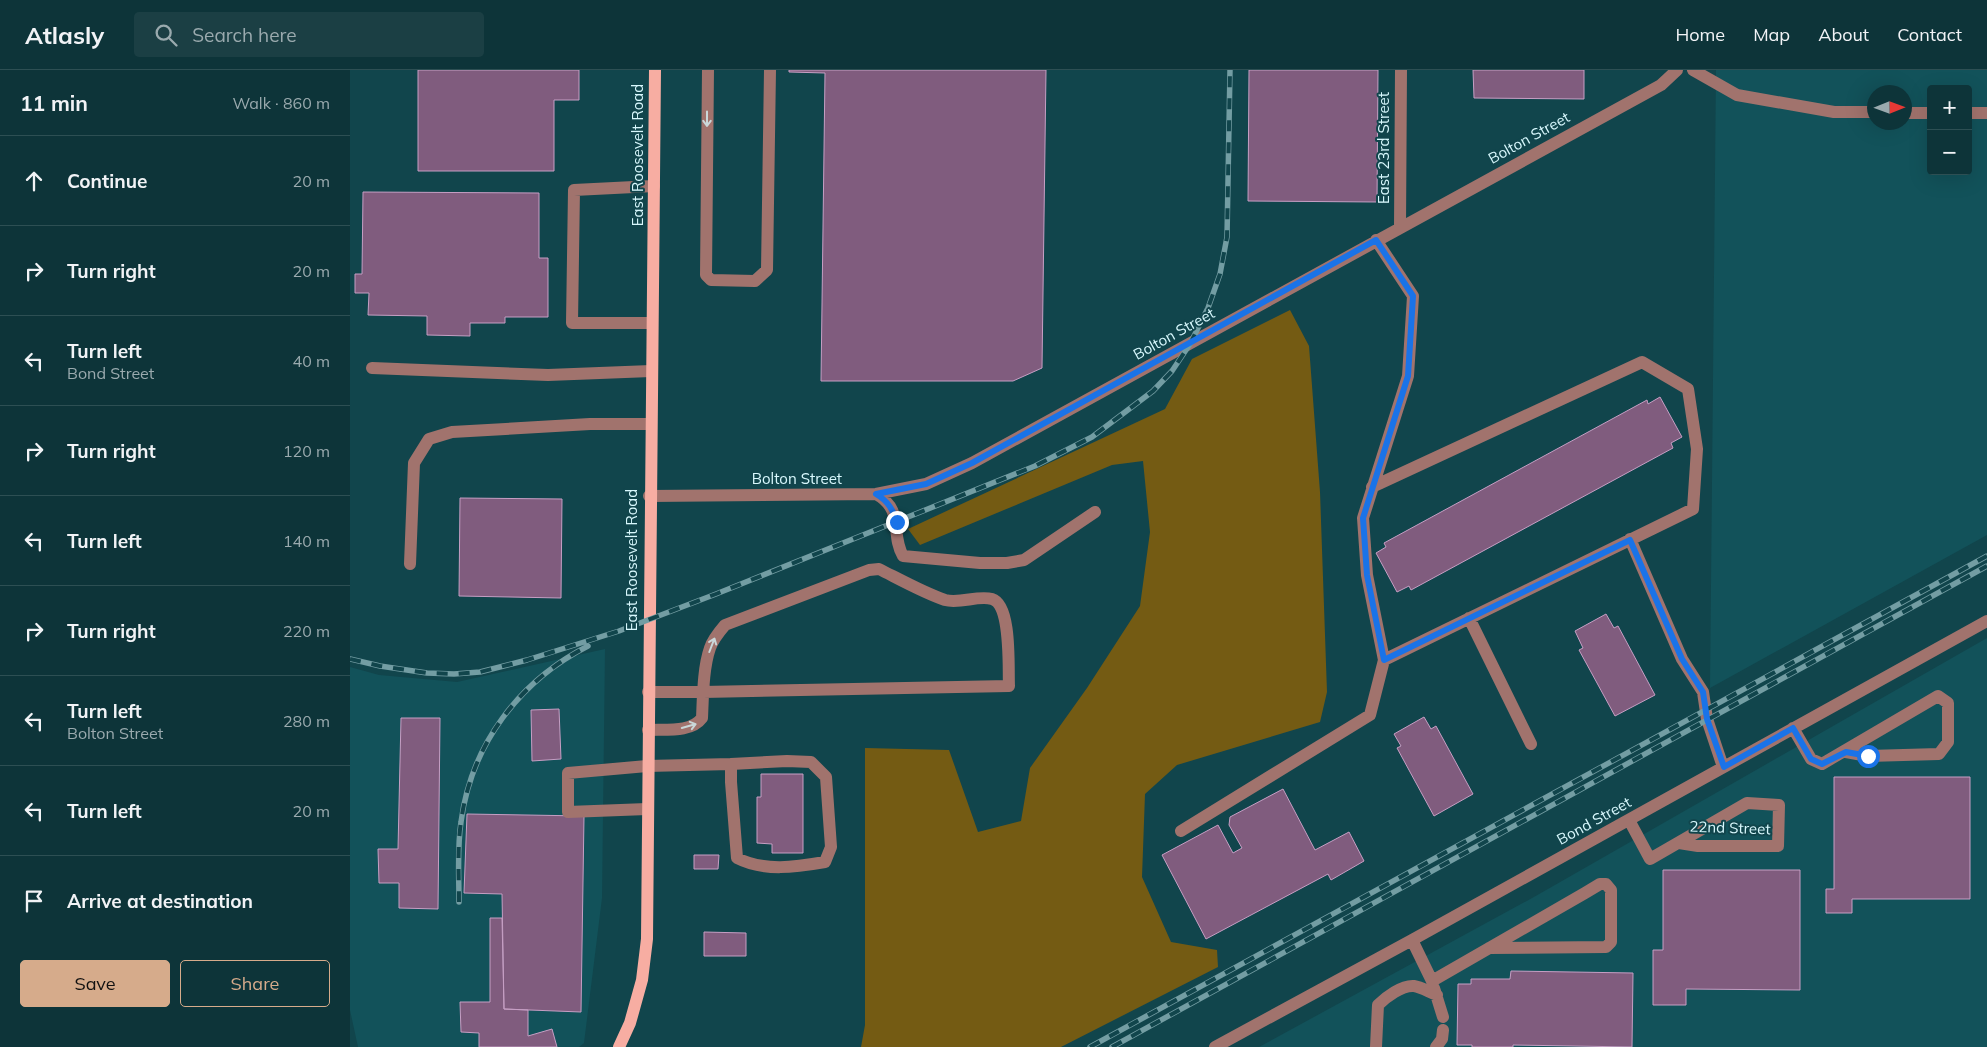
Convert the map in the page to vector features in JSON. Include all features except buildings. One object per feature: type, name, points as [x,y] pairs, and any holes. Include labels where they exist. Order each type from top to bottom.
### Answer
[{"type":"main road","name":"East Roosevelt Road","points":[[620,1047],[630,1023],[642,980],[646,939],[649,496],[655,70]]},
{"type":"street","points":[[708,70],[706,275],[711,280],[755,281],[766,270],[770,70]]},
{"type":"street","name":"East 23rd Street","points":[[1400,227],[1401,70]]},
{"type":"street","name":"Bolton Street","points":[[649,496],[876,494],[926,484],[972,463],[1660,85],[1677,70]]},
{"type":"street","points":[[1694,70],[1737,95],[1834,112],[1867,112]]},
{"type":"street","points":[[1912,113],[1927,113]]},
{"type":"street","points":[[1972,113],[1987,113]]},
{"type":"street","points":[[652,324],[572,323],[574,190],[654,186]]},
{"type":"street","points":[[1180,831],[1370,715],[1384,660],[1367,575],[1363,518],[1408,376],[1413,296],[1376,240]]},
{"type":"street","points":[[1372,488],[1642,362],[1688,389],[1697,449],[1692,509],[1384,660]]},
{"type":"street","points":[[372,368],[548,375],[652,371]]},
{"type":"street","points":[[410,564],[414,463],[429,439],[452,432],[590,424],[650,424]]},
{"type":"street","points":[[876,494],[884,498],[893,510],[897,522],[898,548],[903,556],[949,562],[1008,563],[1024,560],[1095,512]]},
{"type":"street","points":[[1630,540],[1682,659],[1703,692],[1707,719],[1724,767]]},
{"type":"street","points":[[648,692],[703,692],[1009,686],[1006,624],[1003,610],[999,604],[991,599],[947,600],[879,569],[869,570],[725,625],[715,636],[710,648],[703,692],[702,718],[694,726],[686,728],[648,730]]},
{"type":"street","points":[[1470,618],[1531,744]]},
{"type":"street","name":"Bond Street","points":[[1215,1047],[1987,621]]},
{"type":"street","points":[[1793,728],[1811,759],[1822,764],[1846,752],[1938,696],[1948,703],[1948,742],[1939,754],[1868,756],[1846,752]]},
{"type":"street","points":[[647,809],[568,812],[568,773],[648,766],[787,761],[811,762],[826,777],[830,847],[825,862],[788,868],[748,864],[737,858],[731,764]]},
{"type":"street","name":"22nd Street","points":[[1629,820],[1650,859],[1748,803],[1779,805],[1778,846],[1698,846],[1679,843]]},
{"type":"street","points":[[1432,981],[1600,884],[1606,884],[1611,890],[1611,942],[1606,947],[1490,948]]},
{"type":"street","points":[[1412,940],[1432,981],[1443,1016]]},
{"type":"street","points":[[1376,1047],[1378,1005],[1384,999],[1407,986],[1436,995]]},
{"type":"street","points":[[1436,1047],[1442,1039],[1443,1030]]},
{"type":"shaded area","points":[[1716,70],[1987,70],[1987,535],[1710,688]]},
{"type":"shaded area","points":[[1290,310],[1309,346],[1320,492],[1327,692],[1320,722],[1177,765],[1145,794],[1142,877],[1171,942],[1217,950],[1218,967],[1061,1047],[861,1047],[865,1025],[865,748],[949,750],[978,832],[1021,821],[1030,768],[1087,688],[1140,606],[1150,532],[1143,461],[1112,465],[920,545],[908,529],[1165,409],[1192,359]]},
{"type":"shaded area","points":[[1987,638],[1987,1047],[1259,1047],[1534,897]]},
{"type":"shaded area","points":[[605,649],[602,898],[584,1043],[579,1047],[358,1047],[350,1010],[350,667],[379,675],[457,682]]},
{"type":"railway","points":[[350,659],[380,666],[427,673],[454,674],[480,672],[527,660],[619,631],[716,594],[1035,466],[1092,437],[1153,391],[1172,371],[1190,344],[1208,308],[1220,274],[1227,237],[1230,70]]},
{"type":"railway","points":[[1090,1047],[1987,556]]},
{"type":"railway","points":[[1112,1047],[1987,566]]},
{"type":"railway","points":[[459,902],[461,822],[466,794],[475,767],[487,742],[502,718],[540,677],[563,660],[588,646]]},
{"type":"route","points":[[897,522],[893,510],[884,498],[876,494],[914,488],[972,463],[1376,240],[1413,296],[1408,376],[1363,518],[1367,575],[1384,660],[1630,540],[1682,659],[1703,692],[1707,719],[1724,767],[1793,728],[1811,759],[1822,764],[1846,752],[1868,756]]}]
